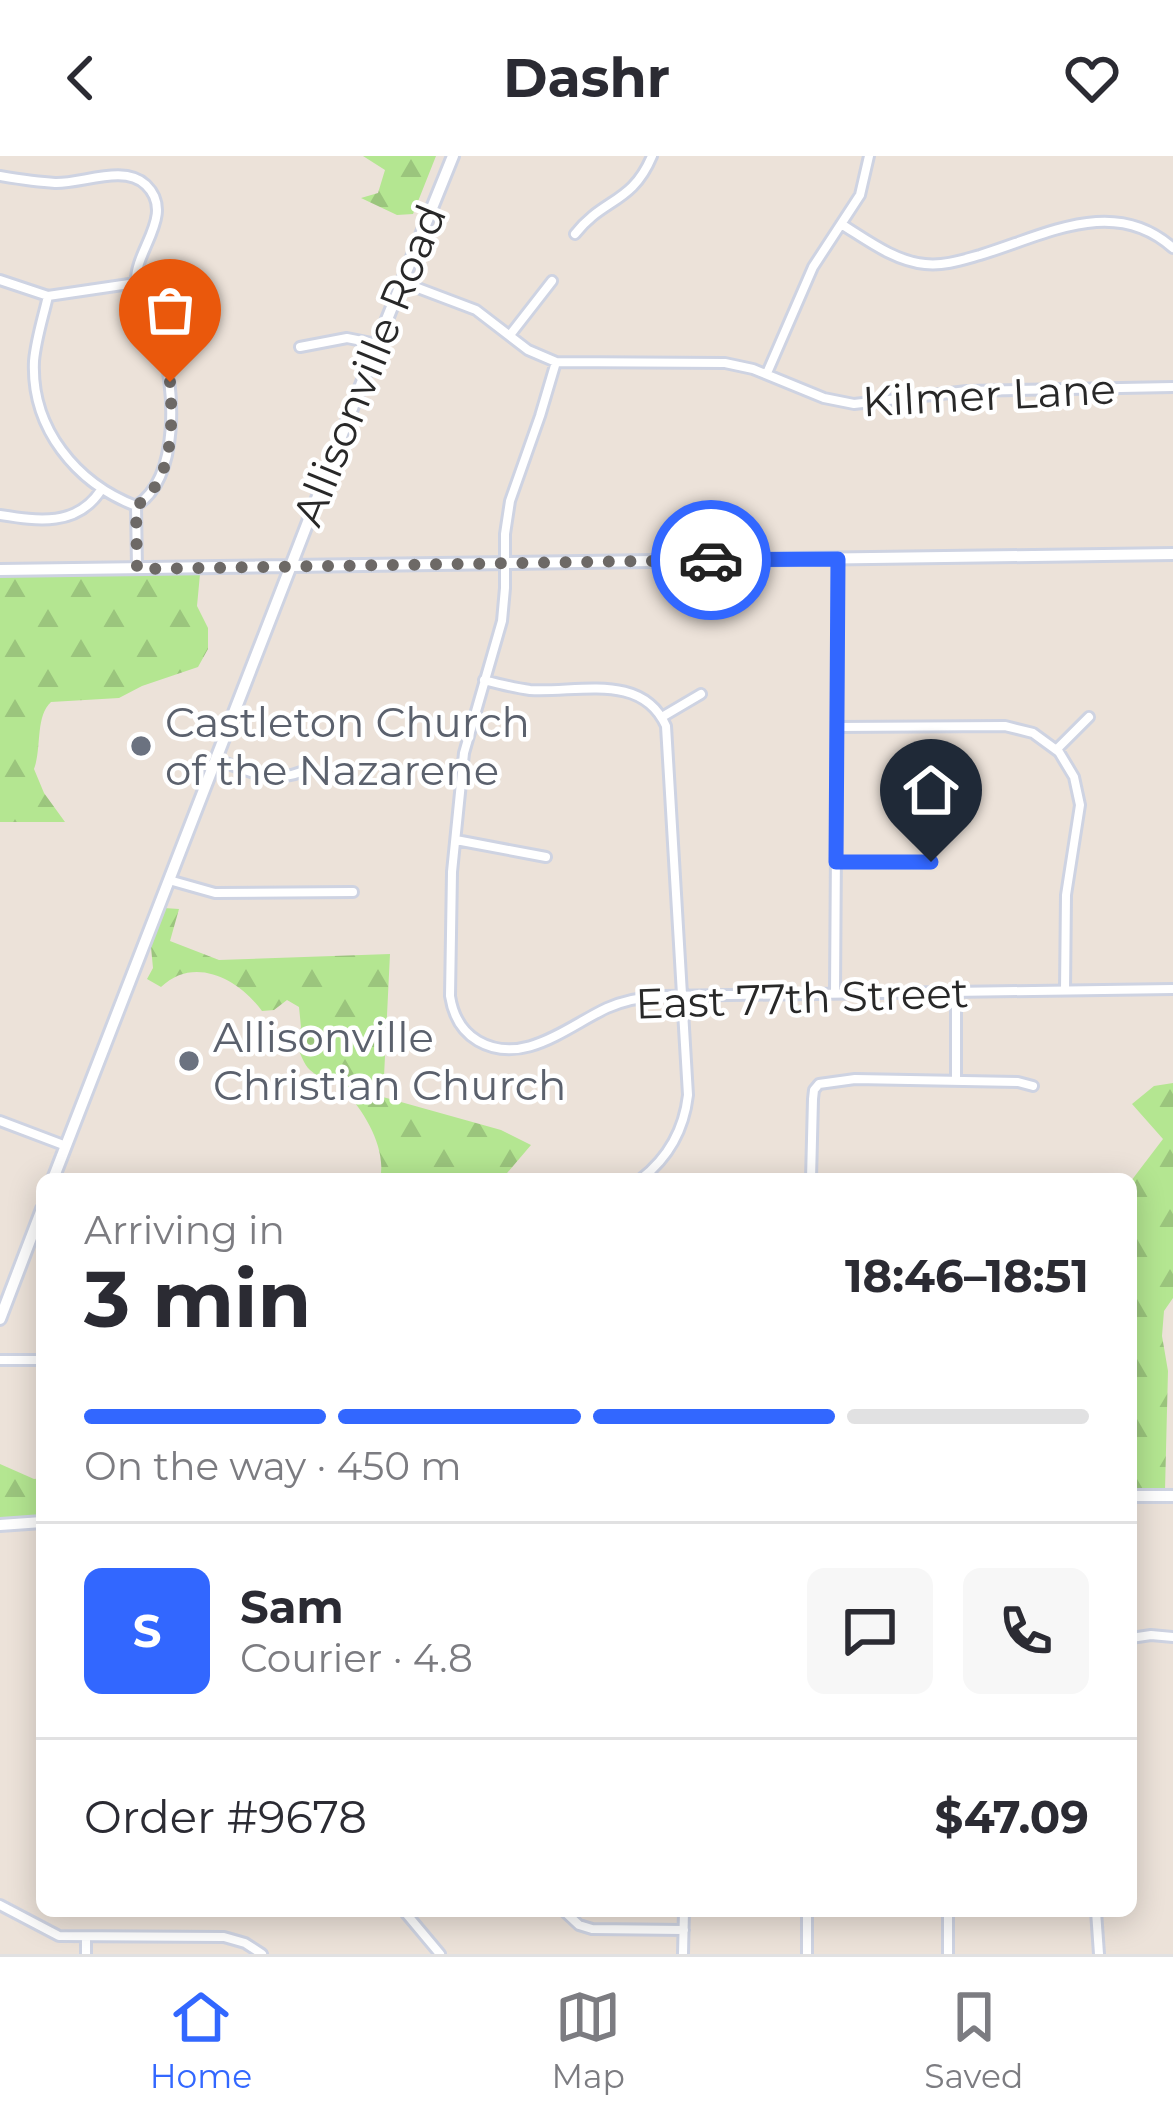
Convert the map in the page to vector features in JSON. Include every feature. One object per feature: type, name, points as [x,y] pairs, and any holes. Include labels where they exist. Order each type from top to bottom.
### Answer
[{"type":"street","name":"Allisonville Road","points":[[55,1173],[453,156]]},
{"type":"street","points":[[574,234],[592,215],[634,188],[652,156]]},
{"type":"street","points":[[767,374],[805,284],[860,195],[869,156]]},
{"type":"street","points":[[0,176],[71,183],[125,176],[145,184],[151,192],[156,206],[154,224],[136,283],[163,347],[170,418],[161,476],[136,506]]},
{"type":"street","points":[[841,224],[894,255],[926,264],[958,262],[1103,220],[1142,226],[1173,248]]},
{"type":"street","points":[[0,280],[48,296],[136,283]]},
{"type":"street","points":[[510,335],[552,280]]},
{"type":"street","points":[[401,282],[476,310],[528,350],[556,362],[512,494],[505,534],[502,621],[464,753],[456,840],[546,857]]},
{"type":"street","points":[[48,296],[34,362],[36,388],[49,430],[64,455],[101,490],[136,506]]},
{"type":"street","points":[[300,346],[347,338],[376,344]]},
{"type":"street","name":"Kilmer Lane","points":[[556,362],[718,362],[854,404],[960,391],[1173,387]]},
{"type":"street","points":[[0,515],[70,517],[87,508],[101,490]]},
{"type":"street","points":[[136,506],[137,569]]},
{"type":"street","points":[[0,570],[1173,554]]},
{"type":"street","points":[[835,993],[838,559]]},
{"type":"street","points":[[484,680],[531,690],[627,691],[647,700],[662,717],[669,740],[688,1095],[684,1118],[666,1155],[647,1173]]},
{"type":"street","points":[[662,717],[701,694]]},
{"type":"street","points":[[1056,750],[1089,717]]},
{"type":"street","points":[[837,727],[1005,725],[1033,733],[1056,750],[1073,773],[1080,801],[1066,895],[1065,990]]},
{"type":"street","points":[[216,759],[268,778],[310,768]]},
{"type":"street","name":"East 77th Street","points":[[456,840],[450,992],[454,1015],[472,1038],[489,1046],[512,1049],[548,1041],[622,1003],[647,997],[1173,989]]},
{"type":"street","points":[[836,862],[931,862]]},
{"type":"street","points":[[169,880],[214,893],[352,892]]},
{"type":"street","points":[[956,992],[956,1081]]},
{"type":"street","points":[[811,1173],[814,1090],[819,1084],[855,1079],[1033,1086]]},
{"type":"street","points":[[0,1121],[66,1146]]},
{"type":"street","points":[[0,1319],[36,1225]]},
{"type":"street","points":[[0,1360],[36,1360]]},
{"type":"street","points":[[1137,1496],[1173,1496]]},
{"type":"street","points":[[0,1525],[36,1522]]},
{"type":"street","points":[[1137,1638],[1171,1636]]},
{"type":"street","points":[[0,1905],[56,1936],[235,1939],[262,1954]]},
{"type":"street","points":[[409,1917],[438,1953]]},
{"type":"street","points":[[571,1917],[598,1930],[683,1930]]},
{"type":"street","points":[[683,1954],[684,1917]]},
{"type":"street","points":[[807,1917],[807,1954]]},
{"type":"street","points":[[948,1917],[948,1954]]},
{"type":"street","points":[[1097,1917],[1100,1954]]},
{"type":"street","points":[[86,1936],[86,1954]]},
{"type":"street","points":[[206,1937],[206,1954]]},
{"type":"green space","points":[[363,156],[436,156],[413,214],[397,215],[361,198],[378,193],[385,170]]},
{"type":"green space","points":[[200,574],[197,606],[208,628],[208,649],[198,667],[119,698],[51,702],[43,716],[34,769],[65,822],[0,822],[0,575]]},
{"type":"green space","points":[[164,908],[179,909],[170,941],[219,960],[390,954],[383,1097],[501,1130],[531,1145],[507,1173],[380,1173],[377,1143],[359,1109],[344,1090],[314,1073],[302,1058],[296,1044],[301,1027],[299,1007],[287,1000],[274,1010],[262,1011],[229,981],[201,972],[187,973],[161,987],[147,979],[153,968],[151,947]]},
{"type":"green space","points":[[1173,1083],[1173,1298],[1164,1311],[1162,1336],[1168,1371],[1165,1490],[1137,1490],[1137,1173],[1163,1139],[1132,1104],[1154,1086]]},
{"type":"green space","points":[[0,1464],[36,1479],[36,1515],[0,1518]]},
{"type":"way so far","points":[[170,382],[164,470],[136,506],[137,569],[711,560]]},
{"type":"place","name":"Castleton Church of the Nazarene","points":[[141,746]]},
{"type":"place","name":"Allisonville Christian Church","points":[[189,1061]]},
{"type":"route","points":[[711,560],[838,559],[836,862],[931,862]]}]
